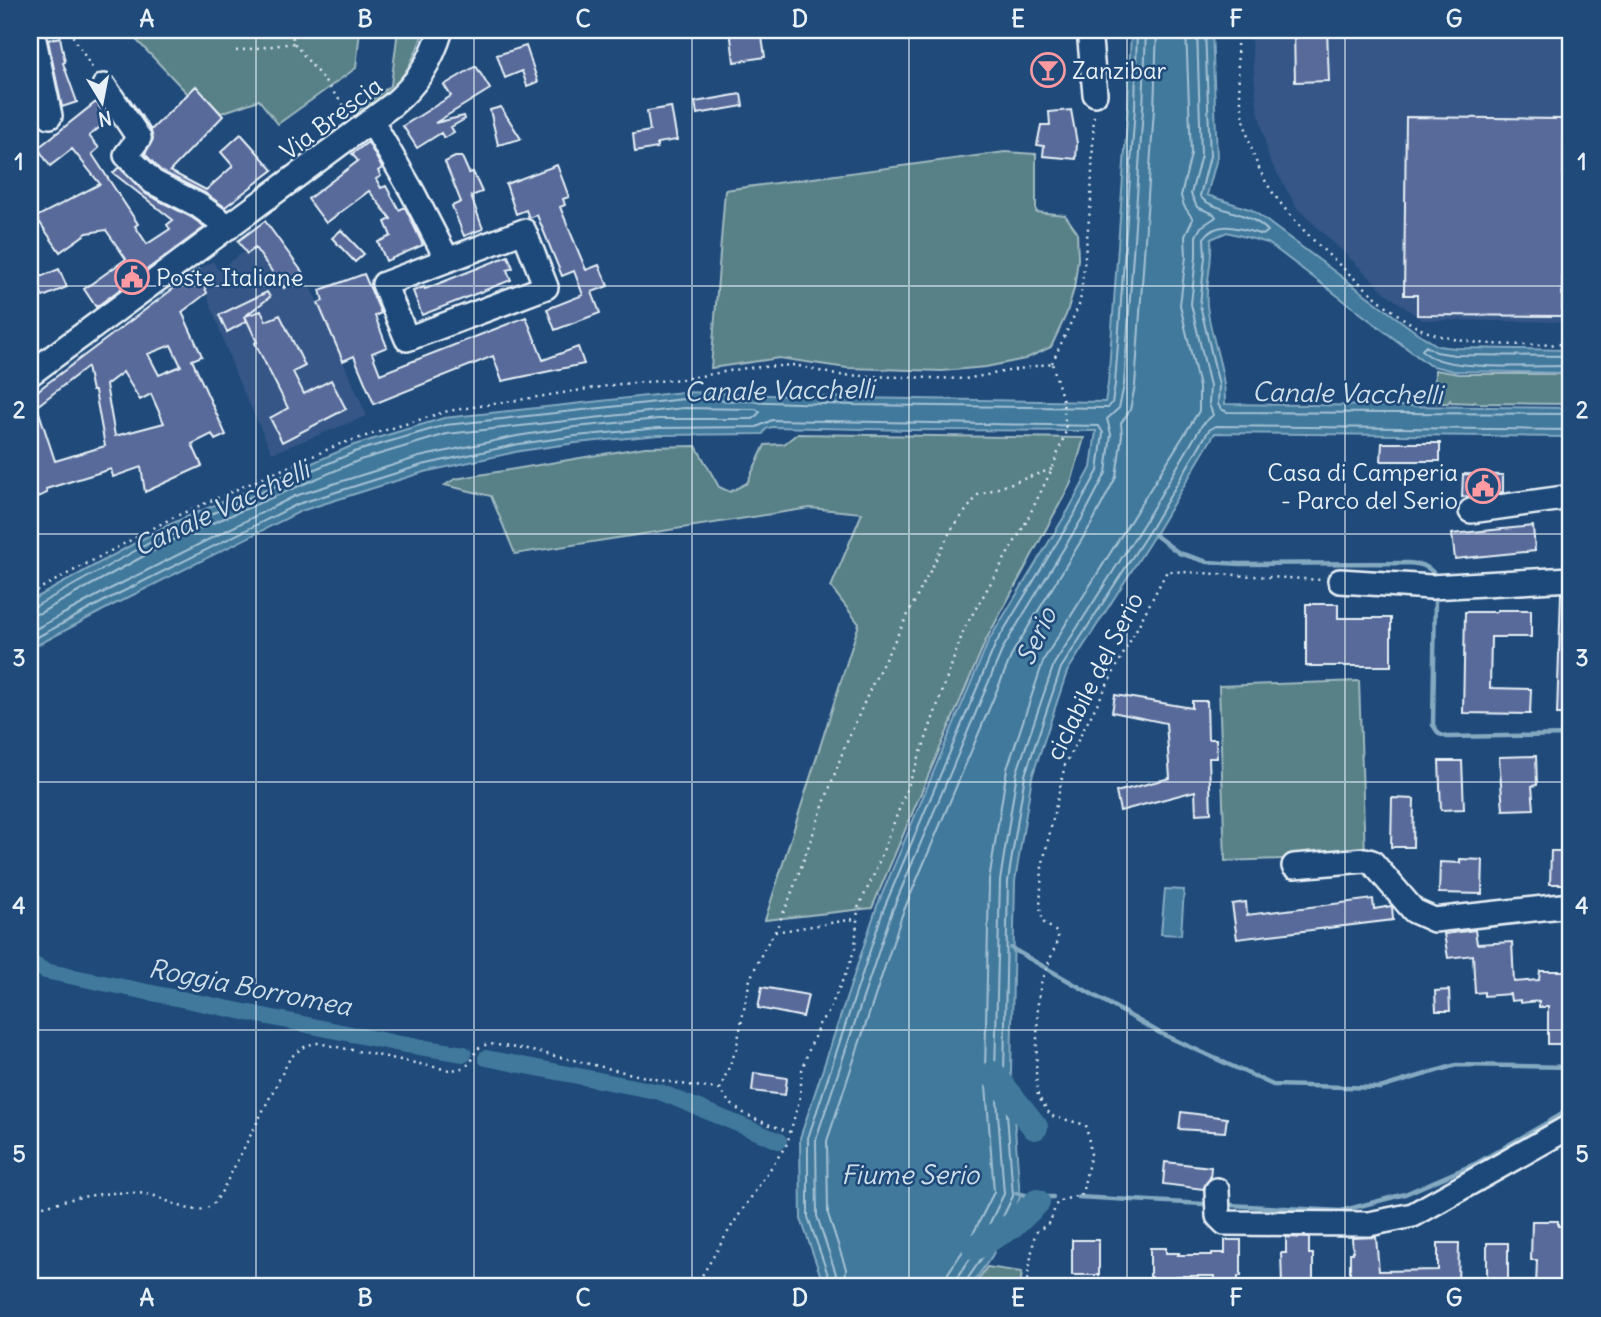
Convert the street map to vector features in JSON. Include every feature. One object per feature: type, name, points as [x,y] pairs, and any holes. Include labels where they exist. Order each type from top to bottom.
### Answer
[{"type":"street","points":[[32,30],[50,116]]},
{"type":"street","name":"Via Brescia","points":[[30,374],[367,126],[409,91],[429,63],[441,30]]},
{"type":"street","points":[[1089,30],[1095,94]]},
{"type":"street","points":[[104,86],[139,138],[126,155],[153,182],[198,205],[229,227]]},
{"type":"street","points":[[367,126],[413,193],[447,259]]},
{"type":"street","points":[[524,231],[546,287],[407,339],[384,284],[447,259],[524,231]]},
{"type":"street","points":[[1471,511],[1571,497]]},
{"type":"street","points":[[1340,582],[1431,587],[1571,579]]},
{"type":"street","points":[[1293,866],[1364,860],[1372,862],[1414,911],[1434,920],[1571,905]]},
{"type":"street","points":[[1217,1190],[1218,1216],[1225,1223],[1369,1224],[1413,1215],[1571,1126]]},
{"type":"path","points":[[69,30],[104,86]]},
{"type":"path","points":[[291,30],[294,43],[367,126]]},
{"type":"path","points":[[1237,30],[1237,71],[1245,124],[1254,154],[1270,189],[1313,241],[1363,286],[1426,332],[1466,342],[1571,344]]},
{"type":"path","points":[[236,51],[294,43]]},
{"type":"path","points":[[695,1287],[737,1218],[784,1150],[800,1097],[802,1070],[807,1055],[855,948],[858,908],[873,877],[923,747],[964,629],[1020,534],[1052,469],[1066,431],[1063,401],[1052,363],[1080,303],[1091,200],[1095,94]]},
{"type":"path","points":[[30,594],[174,517],[340,444],[448,411],[620,384],[684,379],[746,368],[794,365],[836,375],[965,379],[1052,363]]},
{"type":"path","points":[[790,1132],[742,1112],[725,1099],[720,1089],[736,1049],[750,979],[789,900],[842,751],[872,685],[951,530],[978,495],[1052,469]]},
{"type":"path","name":"ciclabile del Serio","points":[[1026,1287],[1035,1233],[1049,1222],[1057,1202],[1082,1194],[1091,1153],[1086,1125],[1051,1116],[1038,1096],[1036,1077],[1041,983],[1058,939],[1058,933],[1042,922],[1042,867],[1066,765],[1167,570],[1340,582]]},
{"type":"path","points":[[775,932],[856,919]]},
{"type":"path","points":[[30,1210],[58,1202],[131,1193],[150,1195],[196,1210],[206,1209],[222,1191],[290,1058],[311,1044],[318,1043],[449,1070],[460,1069],[471,1063],[476,1050],[482,1045],[490,1044],[691,1086],[720,1089]]},
{"type":"shaded area","points":[[1250,30],[1571,30],[1571,322],[1422,320],[1387,294],[1297,208],[1269,159],[1257,105]]},
{"type":"shaded area","points":[[255,248],[284,287],[303,273],[367,416],[272,453],[237,378],[198,270],[213,261],[218,270],[245,251],[247,254]]},
{"type":"green space","points":[[127,30],[360,30],[356,68],[278,124],[259,100],[221,113],[196,87],[188,94]]},
{"type":"green space","points":[[398,30],[424,30],[412,60],[399,81],[357,120],[353,115],[391,85]]},
{"type":"green space","points":[[1005,152],[1036,154],[1036,212],[1065,215],[1077,232],[1078,259],[1074,289],[1066,315],[1051,347],[1025,359],[986,367],[942,371],[847,368],[779,358],[711,368],[725,190]]},
{"type":"green space","points":[[1435,370],[1459,374],[1571,374],[1571,404],[1474,403],[1450,400],[1448,403],[1434,403]]},
{"type":"green space","points":[[797,434],[1084,438],[1071,483],[986,640],[872,908],[765,920],[859,624],[831,587],[862,513],[810,508],[515,554],[491,496],[445,485],[455,479],[645,447],[696,446],[719,487],[730,492],[747,483],[765,445],[784,444]]},
{"type":"green space","points":[[1359,681],[1365,856],[1225,861],[1219,686]]},
{"type":"green space","points":[[987,1267],[1022,1272],[1020,1287],[973,1287]]},
{"type":"water","name":"Fiume Serio","points":[[1131,30],[1212,30],[1217,158],[1207,195],[1252,210],[1438,346],[1571,350],[1571,373],[1454,371],[1429,365],[1268,243],[1227,232],[1211,239],[1207,298],[1209,319],[1223,379],[1225,404],[1571,408],[1571,437],[1215,433],[1157,531],[1067,672],[1032,777],[1015,881],[1011,1072],[1020,1198],[992,1256],[970,1287],[816,1287],[821,1277],[801,1219],[800,1138],[877,906],[989,640],[1091,468],[1096,431],[772,427],[766,429],[763,434],[659,435],[520,451],[424,472],[301,511],[30,649],[30,601],[166,526],[354,445],[444,418],[683,392],[1105,402],[1128,108]]},
{"type":"water","points":[[1165,889],[1184,890],[1181,935],[1161,934]]},
{"type":"building","points":[[730,30],[761,30],[765,57],[734,62]]},
{"type":"building","points":[[1294,30],[1327,30],[1329,81],[1295,82]]},
{"type":"building","points":[[60,37],[65,62],[63,63],[77,102],[62,107],[48,40]]},
{"type":"building","points":[[526,46],[538,82],[527,86],[522,71],[505,78],[497,55]]},
{"type":"building","points":[[476,66],[490,89],[435,123],[464,116],[465,119],[451,127],[454,132],[444,138],[441,133],[417,148],[403,126],[451,96],[444,85]]},
{"type":"building","points":[[196,86],[223,116],[170,171],[206,190],[233,166],[221,152],[241,134],[273,170],[225,207],[205,193],[161,171],[145,154],[153,139],[151,131],[127,95],[151,130]]},
{"type":"building","points":[[741,94],[743,106],[697,114],[695,102]]},
{"type":"building","points":[[96,102],[110,119],[89,136],[99,148],[92,154],[138,224],[135,226],[147,244],[170,229],[167,225],[173,220],[113,173],[119,167],[146,194],[205,227],[96,307],[84,289],[126,259],[106,230],[87,233],[60,252],[36,217],[100,184],[72,149],[50,166],[38,148]]},
{"type":"building","points":[[501,107],[521,139],[498,145],[490,110]]},
{"type":"building","points":[[671,107],[677,140],[657,143],[657,148],[635,152],[633,134],[650,131],[647,111]]},
{"type":"building","points":[[1071,110],[1077,143],[1076,159],[1043,156],[1044,146],[1037,145],[1041,125],[1050,125],[1049,112]]},
{"type":"building","points":[[1406,117],[1564,119],[1562,316],[1417,315],[1417,295],[1404,295]]},
{"type":"building","points":[[368,142],[382,168],[378,171],[381,176],[376,179],[381,188],[386,186],[399,210],[405,207],[423,245],[386,261],[378,242],[391,236],[385,222],[391,219],[369,191],[326,223],[308,199],[358,161],[352,154]]},
{"type":"building","points":[[462,157],[469,173],[473,172],[482,192],[471,196],[483,229],[464,236],[452,206],[461,202],[445,162]]},
{"type":"building","points":[[557,165],[569,197],[563,199],[565,205],[560,207],[586,270],[599,265],[608,286],[592,292],[600,313],[555,330],[547,309],[583,295],[574,271],[562,276],[537,215],[529,218],[526,210],[516,214],[506,184]]},
{"type":"building","points":[[265,221],[303,273],[284,288],[255,248],[247,254],[238,241]]},
{"type":"building","points":[[341,230],[364,254],[355,262],[332,238]]},
{"type":"building","points":[[508,256],[513,268],[507,270],[511,280],[422,315],[413,291],[424,287],[425,289]]},
{"type":"building","points":[[59,269],[67,287],[43,297],[35,279]]},
{"type":"building","points":[[198,270],[207,293],[182,312],[202,356],[192,360],[226,435],[215,440],[212,434],[192,444],[202,466],[145,492],[141,467],[113,477],[111,469],[46,489],[47,493],[30,501],[30,392],[33,394]],"holes":[[[171,345],[181,366],[159,375],[148,354]],[[87,367],[92,391],[95,391],[105,446],[55,461],[37,406]],[[123,372],[140,400],[151,394],[164,423],[115,436],[106,385]]]},
{"type":"building","points":[[364,274],[381,313],[375,316],[387,347],[372,353],[380,374],[526,317],[543,360],[578,347],[584,364],[502,381],[493,356],[374,404],[354,356],[343,361],[318,303],[323,301],[320,290]]},
{"type":"building","points":[[267,292],[270,297],[244,317],[247,321],[227,332],[219,315]]},
{"type":"building","points":[[261,311],[266,321],[280,315],[305,366],[293,372],[304,394],[331,380],[346,409],[282,442],[270,418],[288,408],[255,343],[257,342],[245,316]]},
{"type":"building","points":[[1382,443],[1440,443],[1440,461],[1381,461]]},
{"type":"building","name":"Casa di Camperia - Parco del Serio","points":[[1463,474],[1503,475],[1503,492],[1462,497]]},
{"type":"building","points":[[1533,526],[1535,551],[1455,559],[1452,534]]},
{"type":"building","points":[[1571,593],[1571,714],[1557,714],[1561,594]]},
{"type":"building","points":[[1306,604],[1338,604],[1338,618],[1391,618],[1391,666],[1306,666]]},
{"type":"building","points":[[1531,610],[1531,637],[1491,637],[1490,688],[1531,689],[1530,714],[1463,713],[1465,612]]},
{"type":"building","points":[[1115,695],[1192,708],[1192,701],[1207,701],[1208,739],[1216,739],[1217,758],[1209,758],[1211,813],[1196,814],[1195,791],[1120,811],[1116,792],[1170,778],[1166,723],[1112,712]]},
{"type":"building","points":[[1536,756],[1537,785],[1532,786],[1534,809],[1503,810],[1499,757]]},
{"type":"building","points":[[1439,761],[1462,761],[1464,809],[1441,810]]},
{"type":"building","points":[[1392,798],[1414,799],[1413,847],[1391,847]]},
{"type":"building","points":[[1551,851],[1571,851],[1571,884],[1550,884]]},
{"type":"building","points":[[1460,859],[1483,860],[1482,894],[1439,893],[1440,862],[1460,863]]},
{"type":"building","points":[[1373,899],[1374,909],[1392,906],[1393,920],[1237,939],[1232,904],[1246,902],[1247,915]]},
{"type":"building","points":[[1475,930],[1477,944],[1512,942],[1514,982],[1539,980],[1540,971],[1571,971],[1571,1044],[1548,1044],[1548,1007],[1539,1007],[1539,1001],[1520,1003],[1520,1000],[1511,1001],[1510,994],[1484,996],[1484,992],[1475,993],[1473,955],[1448,958],[1444,934]]},
{"type":"building","points":[[762,987],[808,995],[803,1017],[758,1008]]},
{"type":"building","points":[[1449,990],[1450,1011],[1436,1011],[1435,991]]},
{"type":"building","points":[[754,1073],[787,1078],[785,1095],[752,1091]]},
{"type":"building","points":[[1181,1112],[1227,1118],[1225,1132],[1179,1129]]},
{"type":"building","points":[[1165,1162],[1211,1167],[1210,1178],[1203,1189],[1163,1184]]},
{"type":"building","points":[[1532,1221],[1558,1221],[1558,1226],[1565,1226],[1565,1261],[1571,1261],[1571,1287],[1536,1287],[1537,1260],[1531,1260]]},
{"type":"building","points":[[1286,1237],[1309,1238],[1309,1254],[1313,1254],[1313,1282],[1309,1282],[1309,1287],[1286,1287],[1286,1284],[1282,1284],[1281,1253],[1286,1253]]},
{"type":"building","points":[[1376,1237],[1379,1271],[1438,1270],[1438,1243],[1459,1243],[1458,1287],[1353,1287],[1353,1281],[1350,1281],[1352,1238]]},
{"type":"building","points":[[1072,1240],[1099,1240],[1099,1275],[1072,1275]]},
{"type":"building","points":[[1225,1240],[1241,1240],[1241,1276],[1238,1276],[1238,1287],[1214,1287],[1214,1276],[1176,1276],[1176,1287],[1152,1287],[1150,1248],[1166,1248],[1166,1253],[1179,1253],[1178,1255],[1212,1255],[1225,1253]]},
{"type":"building","points":[[1487,1243],[1508,1243],[1508,1287],[1487,1287]]},
{"type":"waterway","points":[[1155,535],[1179,553],[1208,562],[1408,563],[1430,569],[1435,575]]},
{"type":"waterway","points":[[1435,596],[1433,725],[1439,734],[1447,737],[1571,735]]},
{"type":"waterway","points":[[1011,948],[1160,1033],[1273,1085],[1380,1088],[1456,1065],[1571,1067]]},
{"type":"waterway","name":"Roggia Borromea","points":[[30,962],[45,971],[400,1044],[464,1054]]},
{"type":"waterway","points":[[486,1058],[660,1092],[779,1141]]},
{"type":"waterway","points":[[993,1074],[1035,1127]]},
{"type":"waterway","points":[[1229,1205],[1341,1211],[1405,1194],[1477,1163],[1559,1116],[1571,1104]]},
{"type":"waterway","points":[[1016,1193],[1053,1197]]},
{"type":"waterway","points":[[1078,1197],[1204,1204]]},
{"type":"waterway","points":[[975,1247],[1012,1226],[1037,1202]]},
{"type":"place","name":"Zanzibar","points":[[1048,70]]},
{"type":"place","name":"Poste Italiane","points":[[132,277]]},
{"type":"place","name":"Casa di Camperia - Parco del Serio","points":[[1483,486]]},
{"type":"water label","name":"Canale Vacchelli","points":[[779,390]]},
{"type":"water label","name":"Canale Vacchelli","points":[[1347,393]]},
{"type":"water label","name":"Canale Vacchelli","points":[[221,508]]},
{"type":"water label","name":"Serio","points":[[1036,636]]}]
